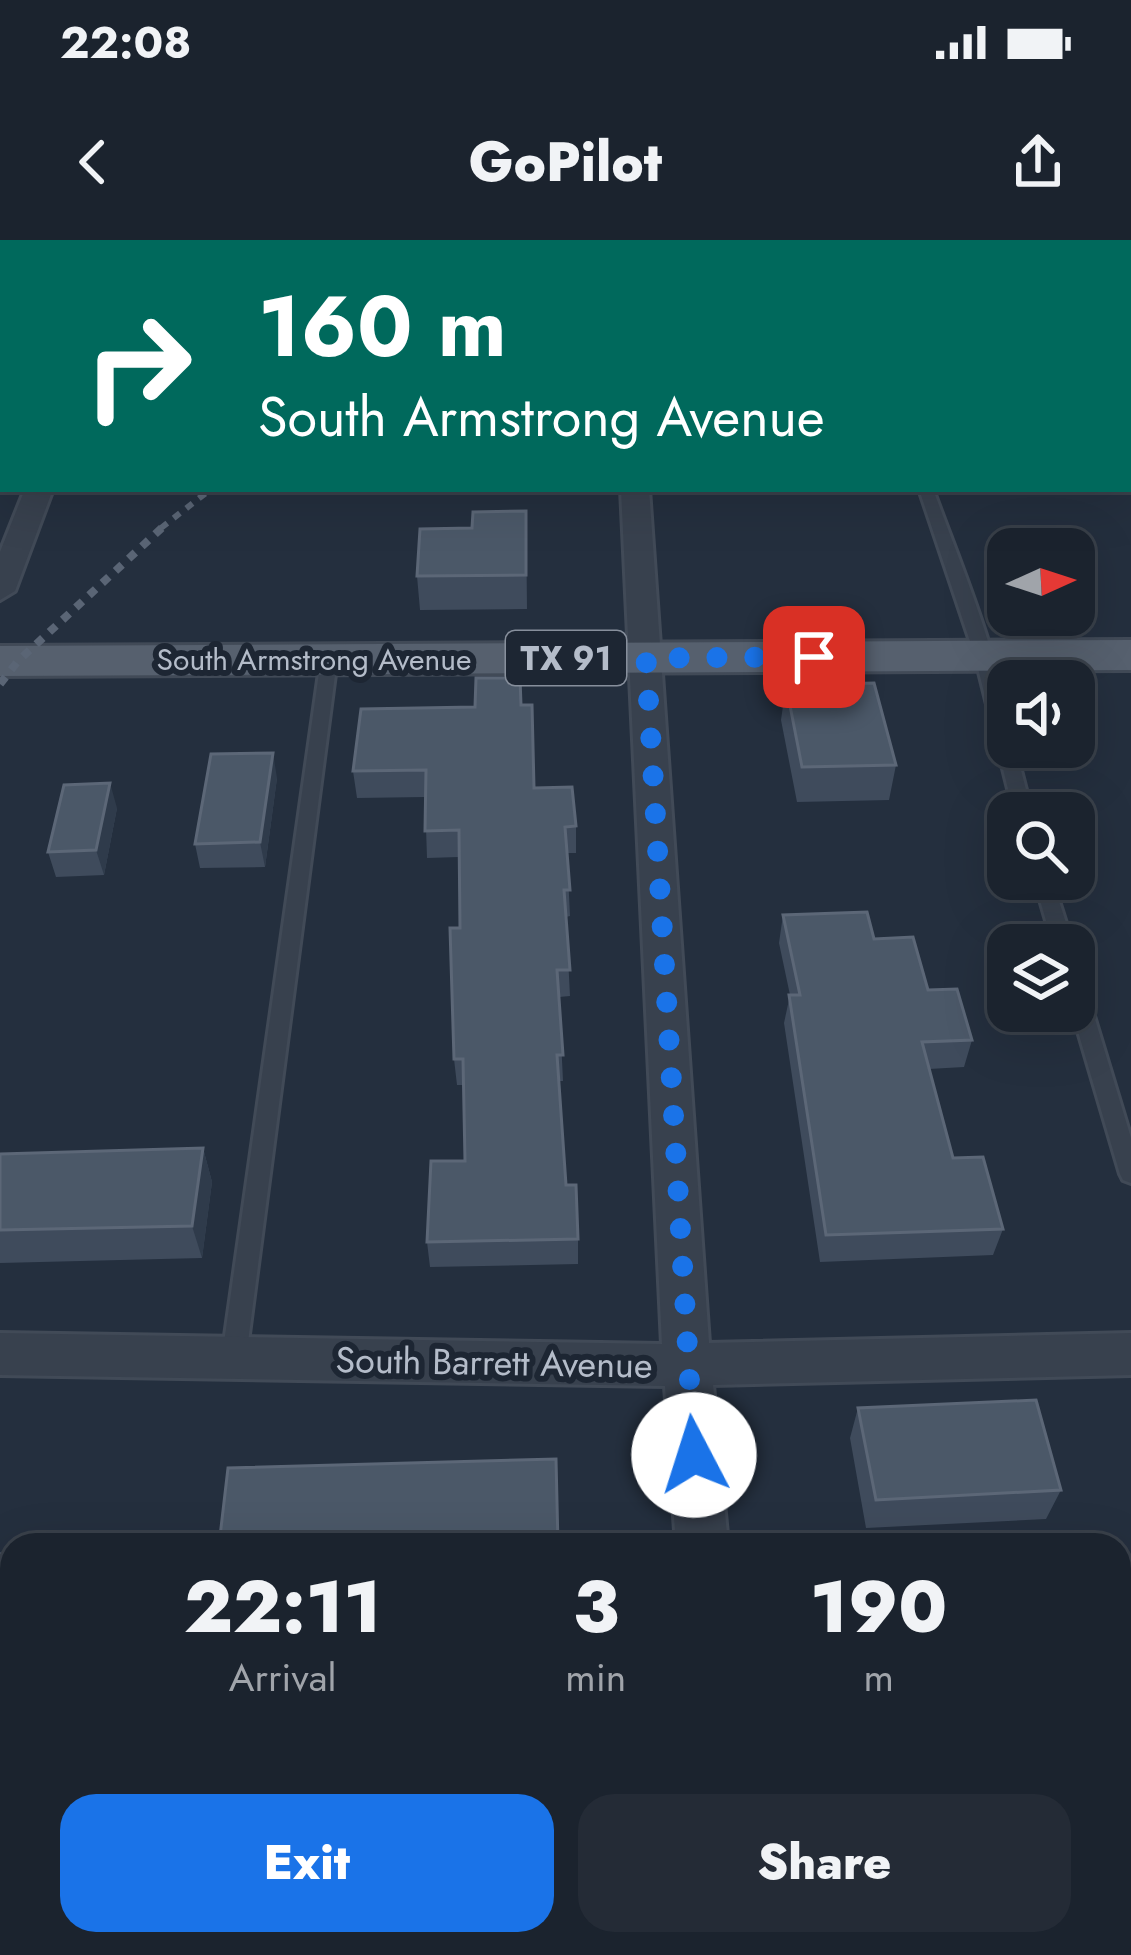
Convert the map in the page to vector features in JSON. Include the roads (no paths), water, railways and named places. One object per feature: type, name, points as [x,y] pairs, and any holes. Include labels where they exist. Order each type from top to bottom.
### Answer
[{"type":"main road","name":"South Armstrong Avenue","points":[[0,661],[1131,655]]},
{"type":"street","points":[[0,591],[38,492]]},
{"type":"street","points":[[635,492],[701,1533]]},
{"type":"street","name":"South Barrett Avenue","points":[[0,1354],[687,1365],[1131,1354]]},
{"type":"lane","points":[[927,492],[983,656],[1018,792]]},
{"type":"lane","points":[[234,1358],[328,659]]},
{"type":"lane","points":[[1089,1032],[1131,1174]]},
{"type":"railway","points":[[161,528],[207,492]]},
{"type":"railway","points":[[0,684],[18,661],[165,525]]}]
